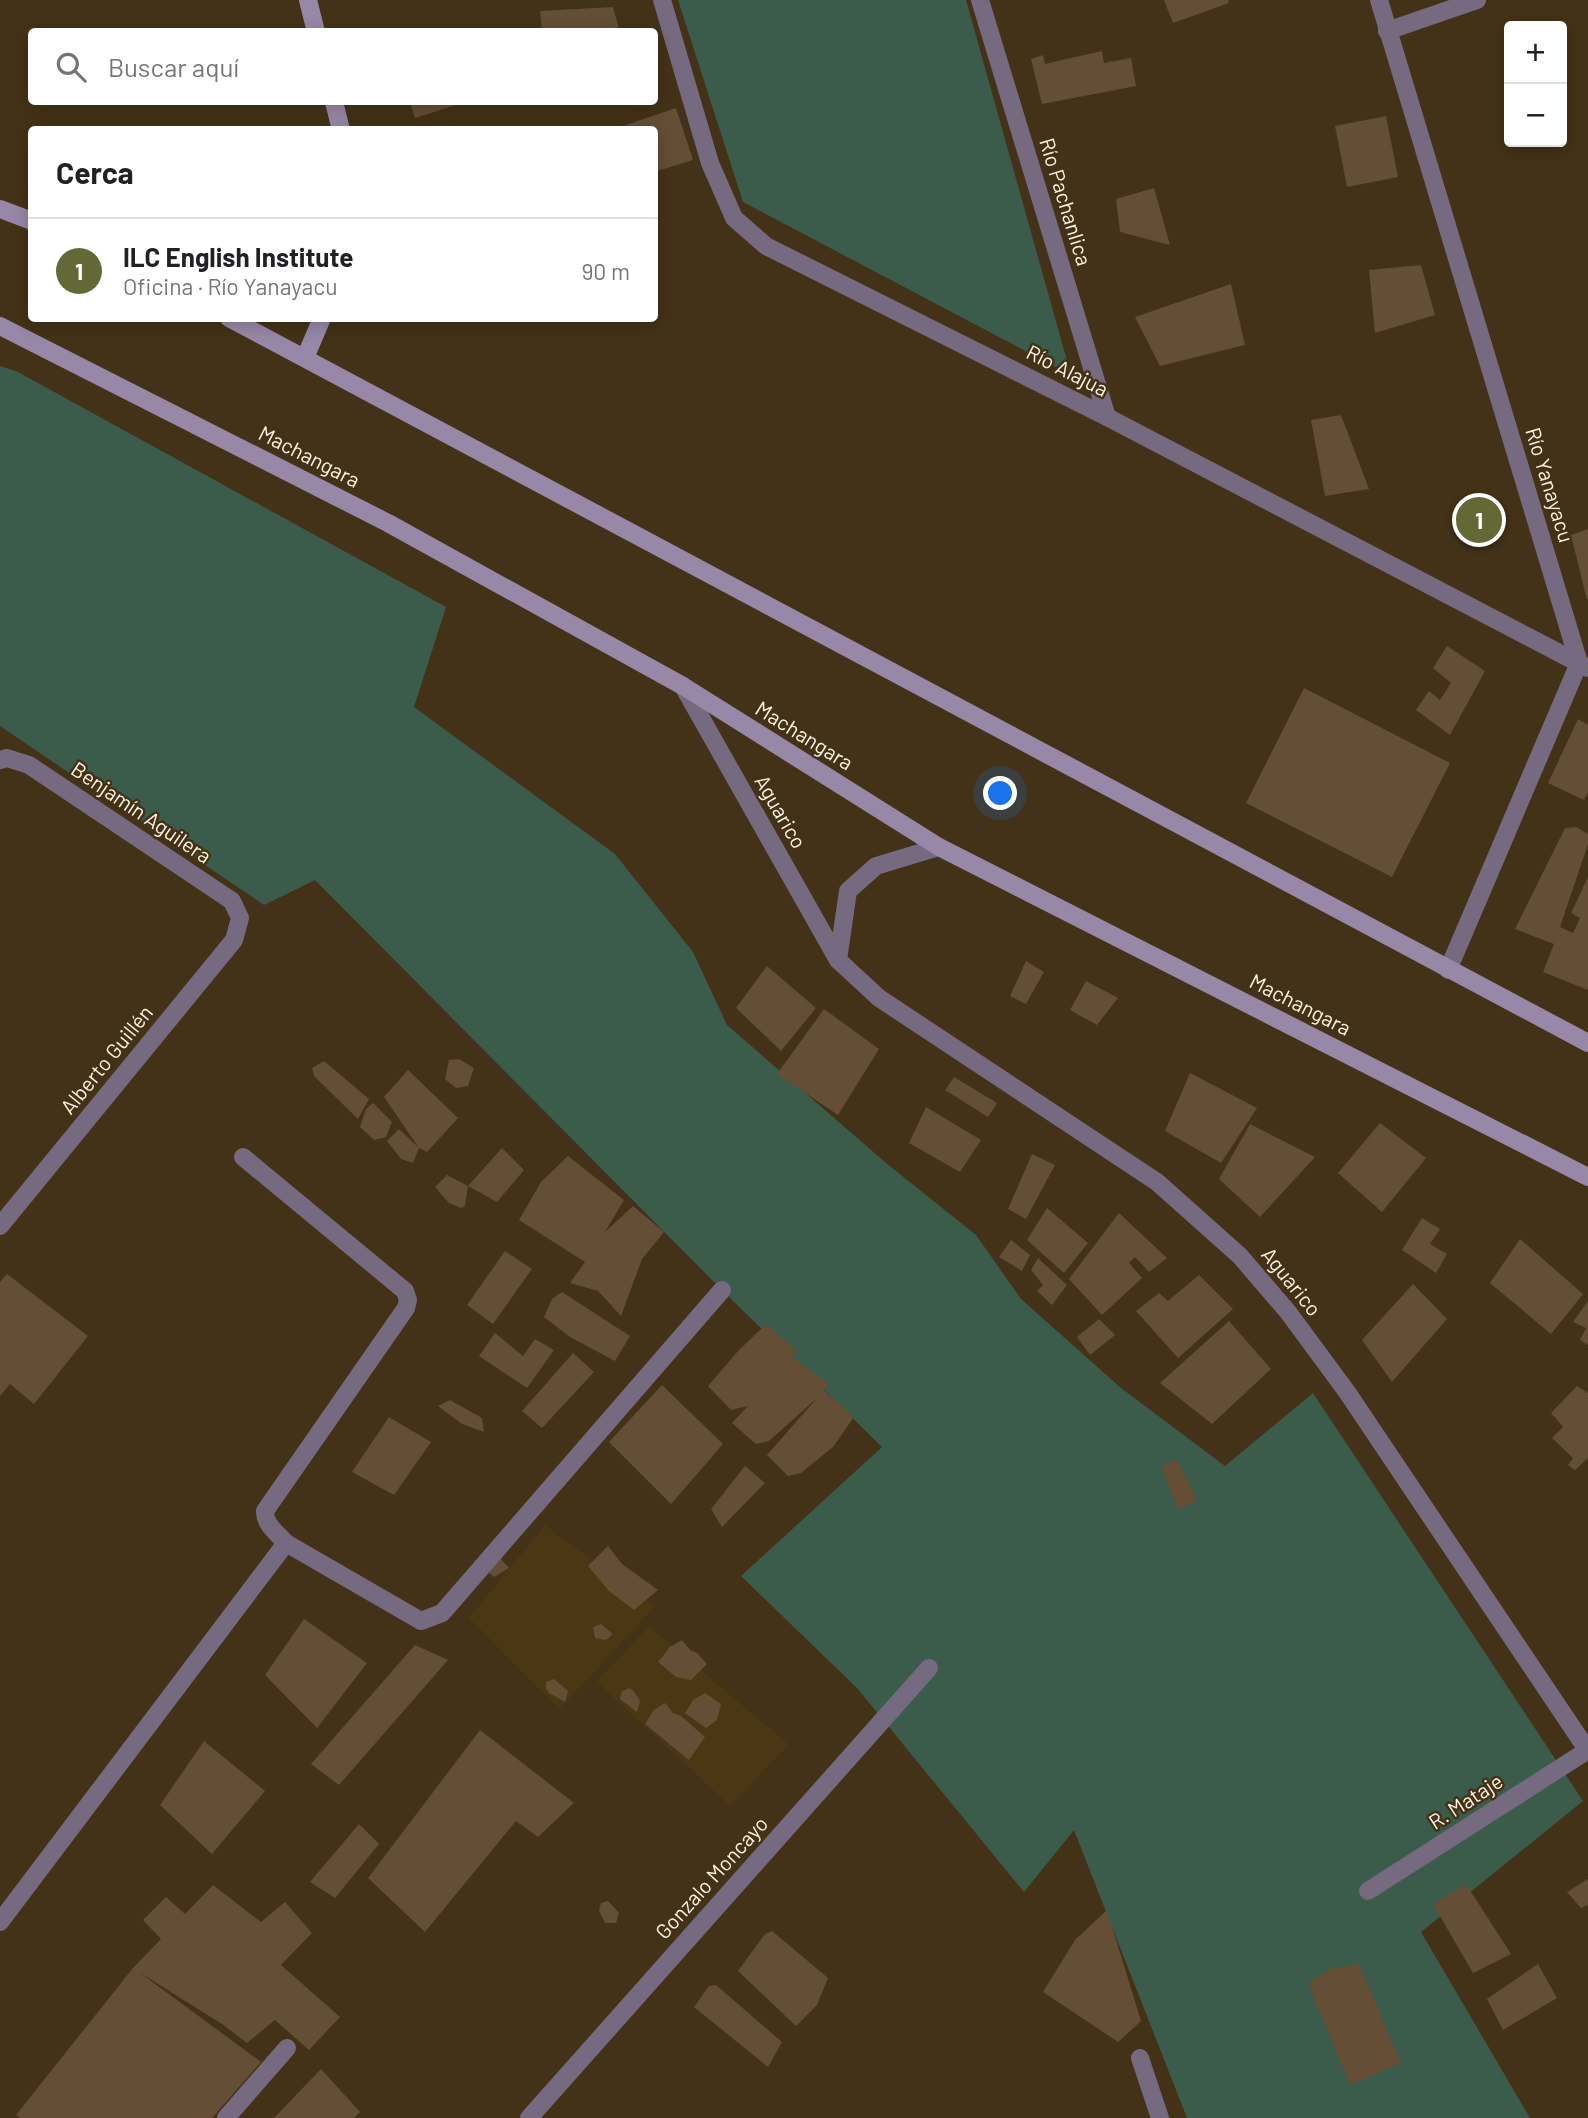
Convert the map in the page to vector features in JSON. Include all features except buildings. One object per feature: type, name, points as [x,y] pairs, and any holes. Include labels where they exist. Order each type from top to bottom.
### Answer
[{"type":"street","points":[[308,0],[315,28]]},
{"type":"street","name":"Río Alajua","points":[[662,0],[710,163],[734,218],[766,246],[1107,417],[1585,664]]},
{"type":"street","name":"Río Pachanlica","points":[[980,0],[1107,417]]},
{"type":"street","name":"Río Yanayacu","points":[[1379,0],[1585,664]]},
{"type":"street","points":[[1387,31],[1477,0]]},
{"type":"street","points":[[335,105],[340,126]]},
{"type":"street","points":[[0,209],[28,220]]},
{"type":"street","points":[[236,322],[1588,1043]]},
{"type":"street","points":[[304,358],[320,322]]},
{"type":"street","name":"Machangara","points":[[0,326],[388,523],[683,687],[939,847],[1588,1177]]},
{"type":"street","points":[[1448,970],[1585,664]]},
{"type":"street","name":"Aguarico","points":[[683,687],[838,960],[878,998],[1157,1182],[1240,1256],[1288,1312],[1347,1392],[1588,1751]]},
{"type":"street","name":"Benjamín Aguilera","points":[[3,759],[29,765],[232,901],[240,918]]},
{"type":"street","points":[[838,960],[848,891],[876,866],[939,847]]},
{"type":"street","name":"Alberto Guillén","points":[[0,1226],[234,940],[240,918]]},
{"type":"street","points":[[243,1157],[405,1291],[408,1300],[406,1308],[264,1516],[286,1543],[421,1621],[443,1613],[722,1290]]},
{"type":"street","points":[[0,1922],[286,1543]]},
{"type":"street","name":"Gonzalo Moncayo","points":[[529,2118],[929,1668]]},
{"type":"street","name":"R. Mataje","points":[[1368,1892],[1588,1751]]},
{"type":"street","points":[[226,2118],[287,2048]]},
{"type":"street","points":[[1140,2058],[1160,2118]]},
{"type":"shaded area","points":[[545,1525],[655,1607],[559,1709],[469,1618]]},
{"type":"shaded area","points":[[649,1626],[789,1745],[730,1806],[597,1682]]},
{"type":"green space","points":[[678,0],[966,0],[1071,375],[743,202]]},
{"type":"green space","points":[[0,366],[16,371],[446,607],[414,707],[615,854],[693,952],[727,1025],[886,1163],[976,1235],[1021,1299],[1121,1388],[1225,1466],[1313,1393],[1583,1801],[1421,1932],[1530,2118],[1187,2118],[1074,1830],[1024,1892],[857,1688],[741,1576],[882,1447],[722,1290],[315,880],[264,905],[0,726]]},
{"type":"place","name":"ILC English Institute","points":[[1479,520]]}]
